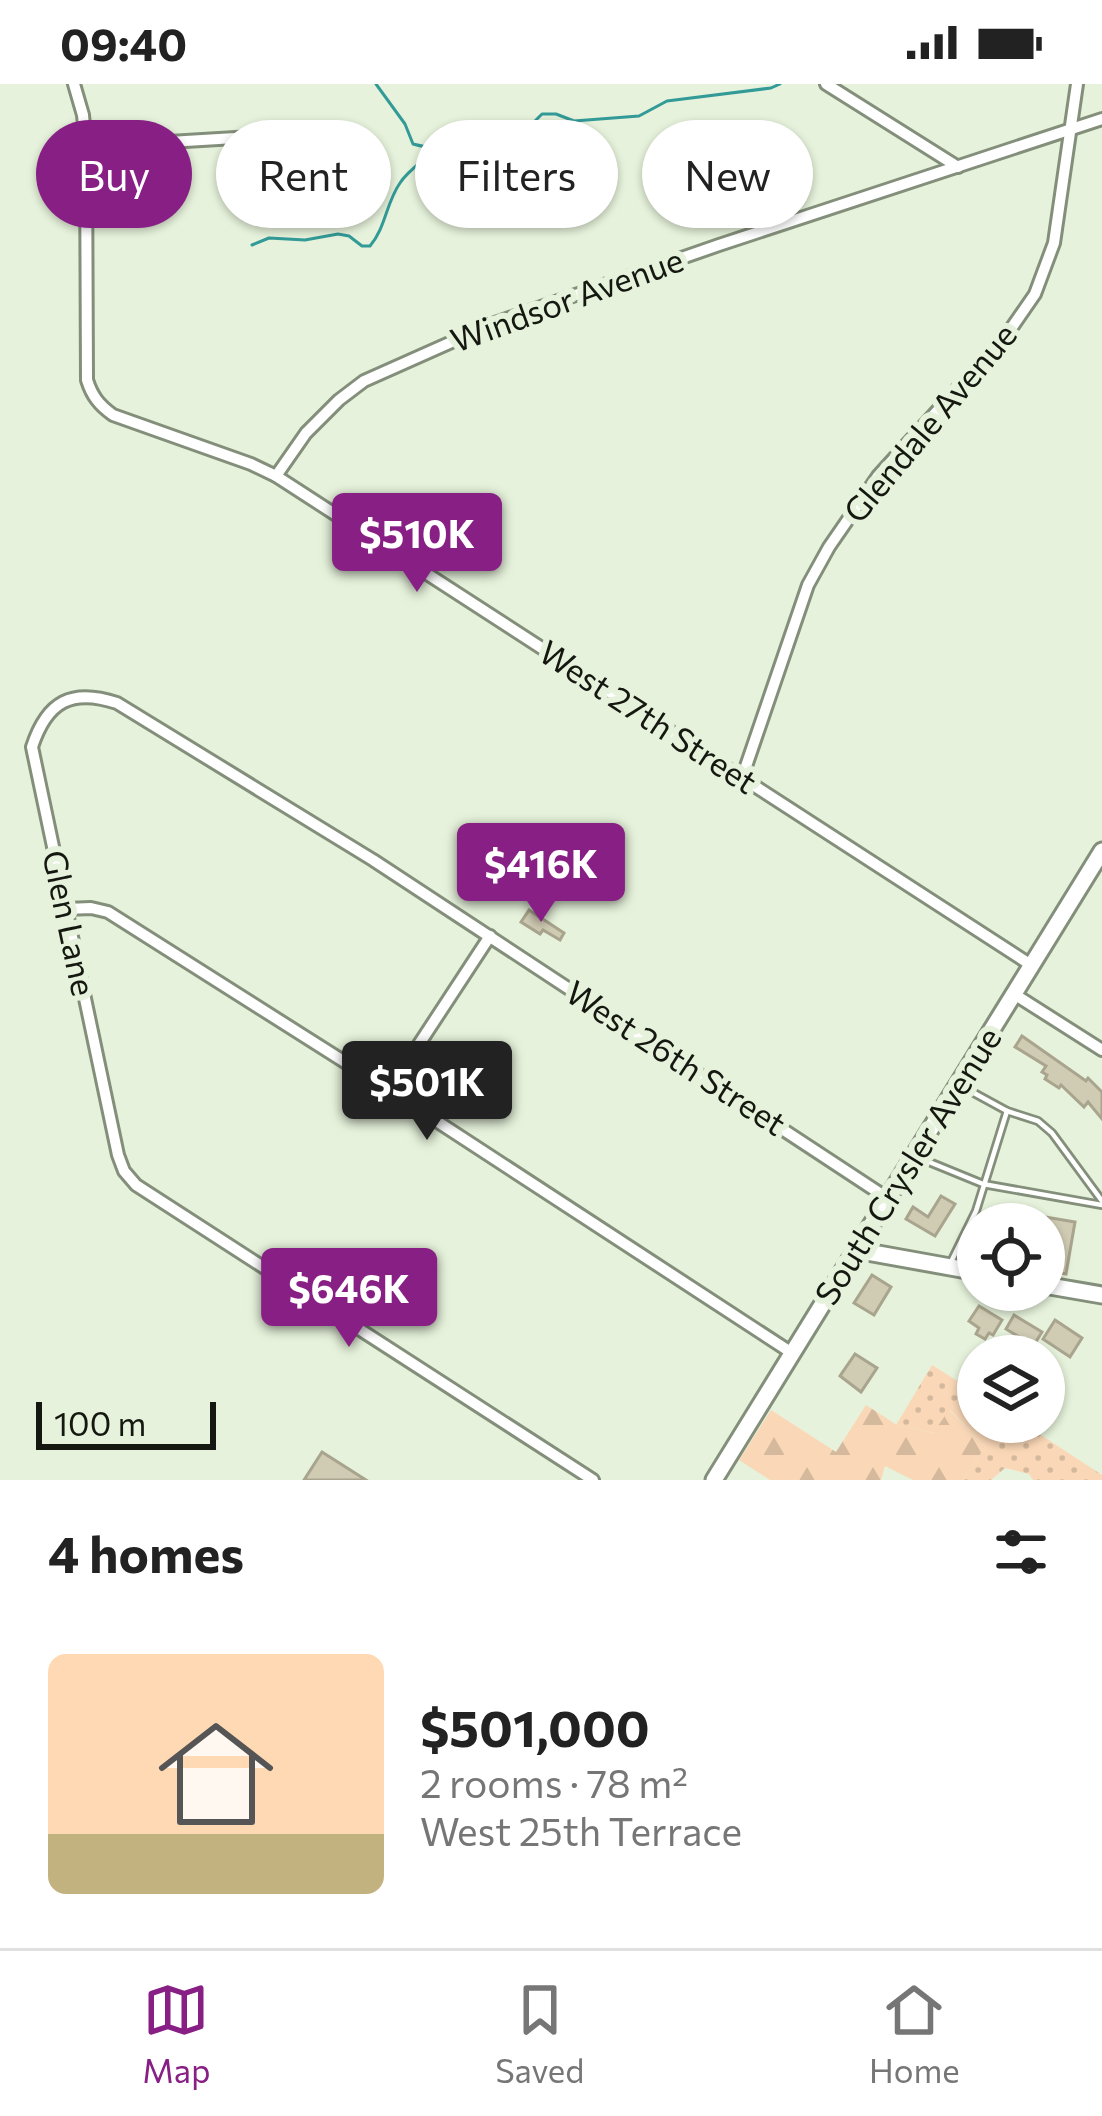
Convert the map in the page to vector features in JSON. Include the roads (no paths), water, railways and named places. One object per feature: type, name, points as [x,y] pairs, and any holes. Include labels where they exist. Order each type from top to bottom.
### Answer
[{"type":"main road","name":"South Crysler Avenue","points":[[714,1480],[1102,851]]},
{"type":"main road","points":[[856,1250],[957,1268]]},
{"type":"main road","points":[[1065,1289],[1102,1295]]},
{"type":"street","name":"West 27th Street","points":[[74,84],[83,120]]},
{"type":"street","points":[[826,84],[958,167]]},
{"type":"street","name":"Glendale Avenue","points":[[742,778],[808,585],[829,547],[878,476],[1008,333],[1035,294],[1054,243],[1077,84]]},
{"type":"street","name":"Windsor Avenue","points":[[276,476],[306,433],[364,381],[492,323],[1102,119]]},
{"type":"street","name":"West 27th Street","points":[[86,228],[87,380],[101,406],[113,415],[276,476],[1031,965]]},
{"type":"street","name":"Glen Lane","points":[[95,696],[74,697],[52,708],[40,723],[32,747],[124,1171],[134,1183],[593,1480]]},
{"type":"street","name":"West 26th Street","points":[[95,696],[117,703],[373,860],[887,1198]]},
{"type":"street","points":[[66,909],[108,912],[792,1353]]},
{"type":"street","points":[[388,1090],[490,936]]},
{"type":"street","points":[[1014,994],[1102,1050]]},
{"type":"lane","points":[[958,1084],[1006,1111],[1038,1121],[1052,1133],[1102,1203]]},
{"type":"lane","points":[[948,1267],[967,1234],[1006,1111]]},
{"type":"lane","points":[[914,1156],[983,1184],[1102,1203]]},
{"type":"waterway","points":[[376,84],[405,124],[413,144],[432,148],[466,144],[491,123],[526,130],[542,114],[574,121],[639,116],[667,101],[780,84]]},
{"type":"waterway","points":[[252,245],[269,238],[305,240],[338,234],[370,246],[400,183],[415,166]]}]
